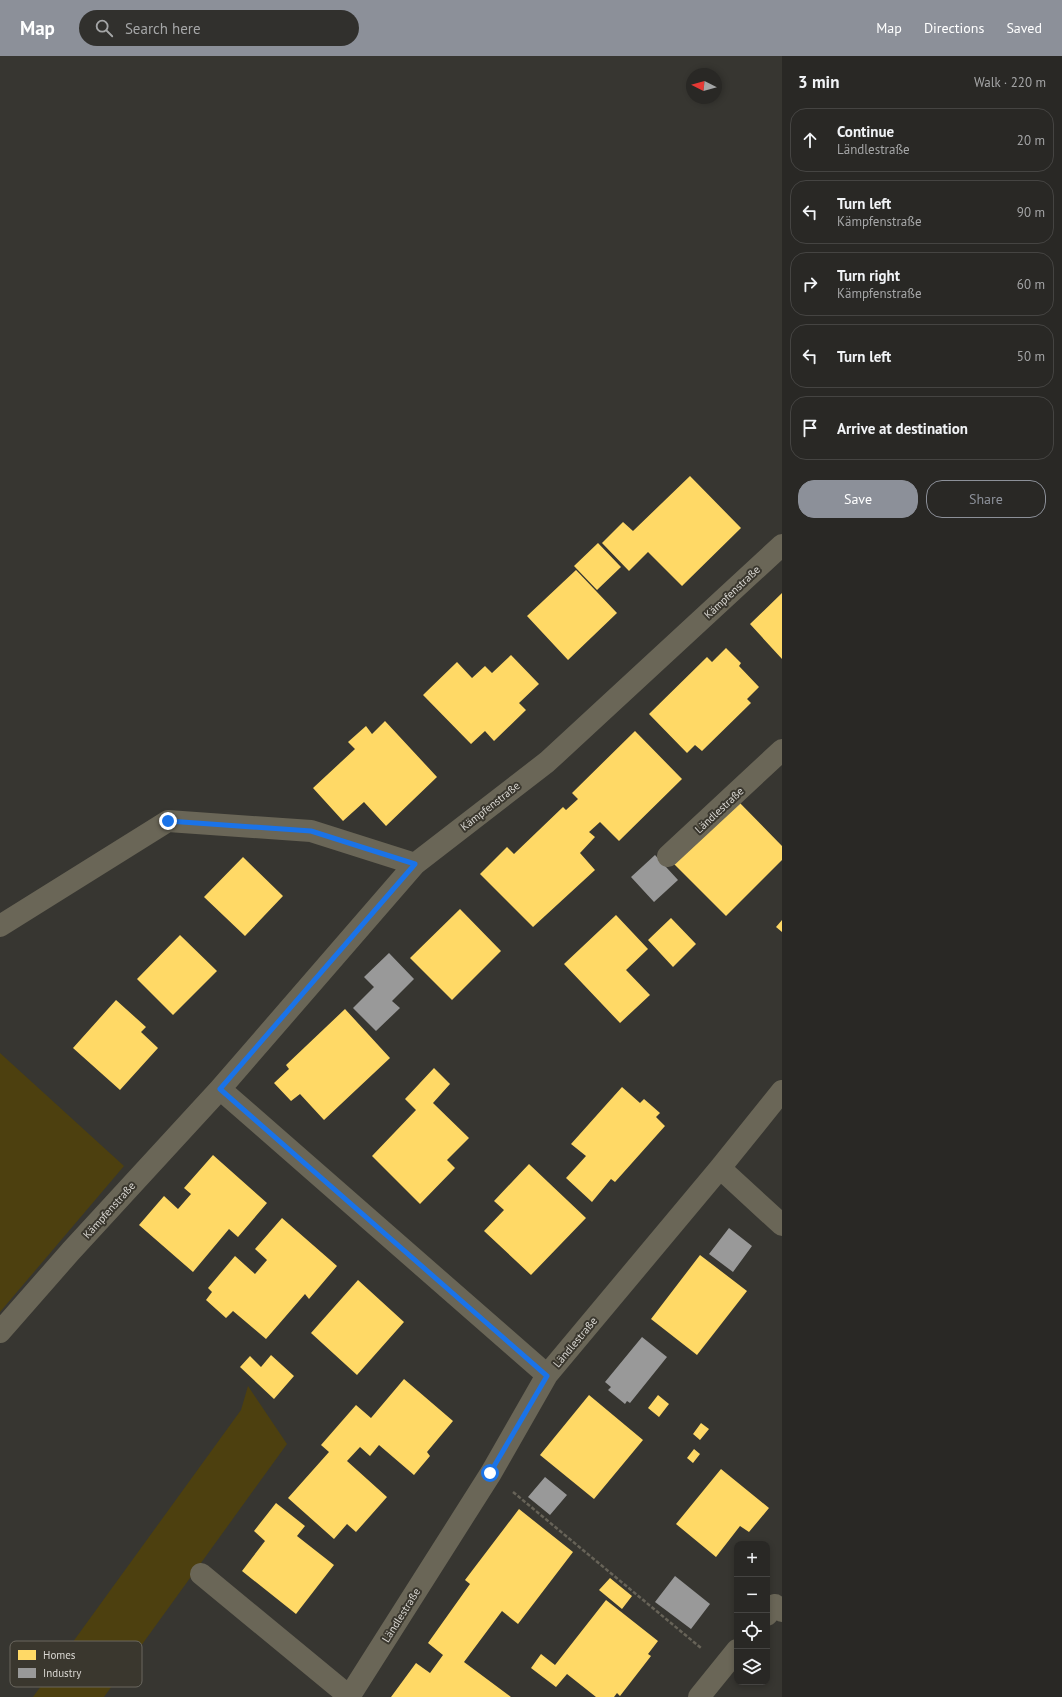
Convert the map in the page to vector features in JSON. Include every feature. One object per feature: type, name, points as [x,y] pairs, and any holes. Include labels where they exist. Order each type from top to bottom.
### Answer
[{"type":"street","name":"Kämpfenstraße","points":[[0,1332],[71,1251],[220,1089],[415,864],[547,762],[782,545]]},
{"type":"street","name":"Ländlestraße","points":[[668,856],[778,763]]},
{"type":"street","points":[[0,926],[168,821],[311,831],[415,864]]},
{"type":"street","points":[[220,1089],[547,1376]]},
{"type":"street","name":"Ländlestraße","points":[[350,1697],[490,1473],[547,1376],[782,1091]]},
{"type":"street","points":[[720,1168],[782,1225]]},
{"type":"street","points":[[201,1574],[350,1697]]},
{"type":"street","points":[[769,1613],[775,1605],[782,1611]]},
{"type":"street","points":[[699,1697],[730,1659]]},
{"type":"path","points":[[490,1473],[730,1659]]},
{"type":"shaded area","points":[[0,1053],[124,1166],[0,1312]]},
{"type":"shaded area","points":[[248,1386],[287,1444],[142,1644],[142,1641],[74,1641],[241,1410]]},
{"type":"shaded area","points":[[40,1687],[111,1687],[104,1697],[33,1697]]},
{"type":"building: Homes","points":[[690,476],[741,528],[682,586],[648,552],[629,571],[602,543],[623,522],[633,531]]},
{"type":"building: Homes","points":[[598,543],[621,567],[597,590],[574,566]]},
{"type":"building: Homes","points":[[576,570],[617,613],[568,660],[527,616]]},
{"type":"building: Homes","points":[[782,593],[782,659],[750,624]]},
{"type":"building: Homes","points":[[726,648],[741,663],[739,666],[759,687],[747,699],[751,703],[702,751],[695,745],[687,753],[649,714],[707,657],[712,662]]},
{"type":"building: Homes","points":[[511,655],[539,684],[519,703],[526,710],[494,741],[485,731],[471,744],[423,695],[457,662],[472,678],[485,666],[492,673]]},
{"type":"building: Homes","points":[[385,721],[437,777],[386,826],[364,802],[343,821],[313,788],[355,749],[348,742],[366,726],[372,734]]},
{"type":"building: Homes","points":[[635,731],[682,779],[619,841],[600,822],[589,832],[595,837],[580,853],[595,870],[533,927],[480,874],[507,847],[514,854],[563,807],[566,810],[578,799],[572,793]]},
{"type":"building: Homes","points":[[736,799],[782,846],[782,860],[726,916],[672,862]]},
{"type":"building: Homes","points":[[243,857],[283,896],[245,936],[204,897]]},
{"type":"building: Homes","points":[[460,909],[501,951],[452,1000],[410,958]]},
{"type":"building: Homes","points":[[616,915],[648,949],[626,970],[650,995],[620,1023],[564,964]]},
{"type":"building: Homes","points":[[671,918],[696,944],[673,967],[648,940]]},
{"type":"building: Homes","points":[[782,920],[782,932],[776,927]]},
{"type":"building: Homes","points":[[180,935],[217,971],[173,1015],[137,979]]},
{"type":"building: Homes","points":[[116,1000],[146,1027],[141,1032],[158,1048],[120,1090],[73,1048]]},
{"type":"building: Homes","points":[[345,1009],[390,1058],[324,1120],[300,1094],[291,1101],[274,1083],[289,1069],[286,1065]]},
{"type":"building: Homes","points":[[434,1068],[450,1084],[433,1103],[469,1138],[447,1160],[455,1168],[420,1204],[372,1156],[416,1110],[405,1099]]},
{"type":"building: Homes","points":[[622,1087],[640,1103],[644,1099],[660,1113],[656,1117],[665,1126],[615,1182],[611,1179],[592,1202],[566,1178],[586,1156],[571,1144]]},
{"type":"building: Homes","points":[[213,1155],[267,1203],[238,1237],[229,1229],[193,1272],[139,1225],[164,1196],[178,1209],[191,1194],[184,1188]]},
{"type":"building: Homes","points":[[529,1164],[586,1218],[531,1275],[484,1231],[504,1210],[494,1201]]},
{"type":"building: Homes","points":[[282,1218],[337,1266],[309,1299],[305,1294],[266,1339],[233,1311],[226,1318],[206,1300],[212,1292],[208,1288],[235,1256],[255,1274],[267,1260],[255,1249]]},
{"type":"building: Homes","points":[[700,1255],[747,1291],[697,1355],[651,1319]]},
{"type":"building: Homes","points":[[358,1280],[404,1322],[357,1375],[311,1333]]},
{"type":"building: Homes","points":[[271,1355],[294,1376],[274,1399],[240,1367],[250,1356],[261,1367]]},
{"type":"building: Homes","points":[[404,1379],[453,1421],[427,1452],[430,1456],[414,1475],[379,1445],[370,1456],[360,1447],[347,1461],[387,1497],[356,1532],[347,1524],[334,1539],[288,1498],[329,1452],[321,1445],[356,1405],[371,1418]]},
{"type":"building: Homes","points":[[589,1395],[643,1440],[594,1499],[540,1455]]},
{"type":"building: Homes","points":[[658,1395],[669,1404],[659,1417],[648,1408]]},
{"type":"building: Homes","points":[[701,1423],[709,1429],[700,1440],[693,1434]]},
{"type":"building: Homes","points":[[694,1449],[700,1454],[693,1463],[687,1458]]},
{"type":"building: Homes","points":[[721,1469],[769,1508],[749,1532],[740,1526],[716,1557],[676,1524]]},
{"type":"building: Homes","points":[[276,1503],[305,1526],[297,1536],[334,1565],[296,1614],[242,1571],[265,1541],[254,1531]]},
{"type":"building: Homes","points":[[519,1509],[573,1552],[518,1624],[502,1611],[464,1662],[511,1697],[391,1697],[416,1663],[430,1673],[443,1655],[428,1643],[470,1584],[465,1580]]},
{"type":"building: Homes","points":[[610,1578],[632,1596],[622,1609],[599,1590]]},
{"type":"building: Homes","points":[[606,1600],[658,1641],[648,1654],[651,1656],[620,1696],[617,1693],[614,1697],[596,1697],[567,1674],[556,1687],[531,1668],[541,1654],[555,1665]]},
{"type":"building: Industry","points":[[655,855],[678,880],[654,902],[631,877]]},
{"type":"building: Industry","points":[[389,953],[414,979],[392,1001],[400,1008],[376,1031],[353,1008],[374,987],[364,977]]},
{"type":"building: Industry","points":[[729,1228],[752,1246],[733,1272],[709,1254]]},
{"type":"building: Industry","points":[[642,1337],[667,1357],[630,1403],[627,1401],[625,1404],[608,1390],[611,1387],[605,1382]]},
{"type":"building: Industry","points":[[545,1477],[567,1495],[550,1515],[528,1497]]},
{"type":"building: Industry","points":[[675,1576],[710,1604],[691,1629],[655,1602]]},
{"type":"route","points":[[168,821],[311,831],[415,864],[220,1089],[547,1376],[490,1473]]}]
